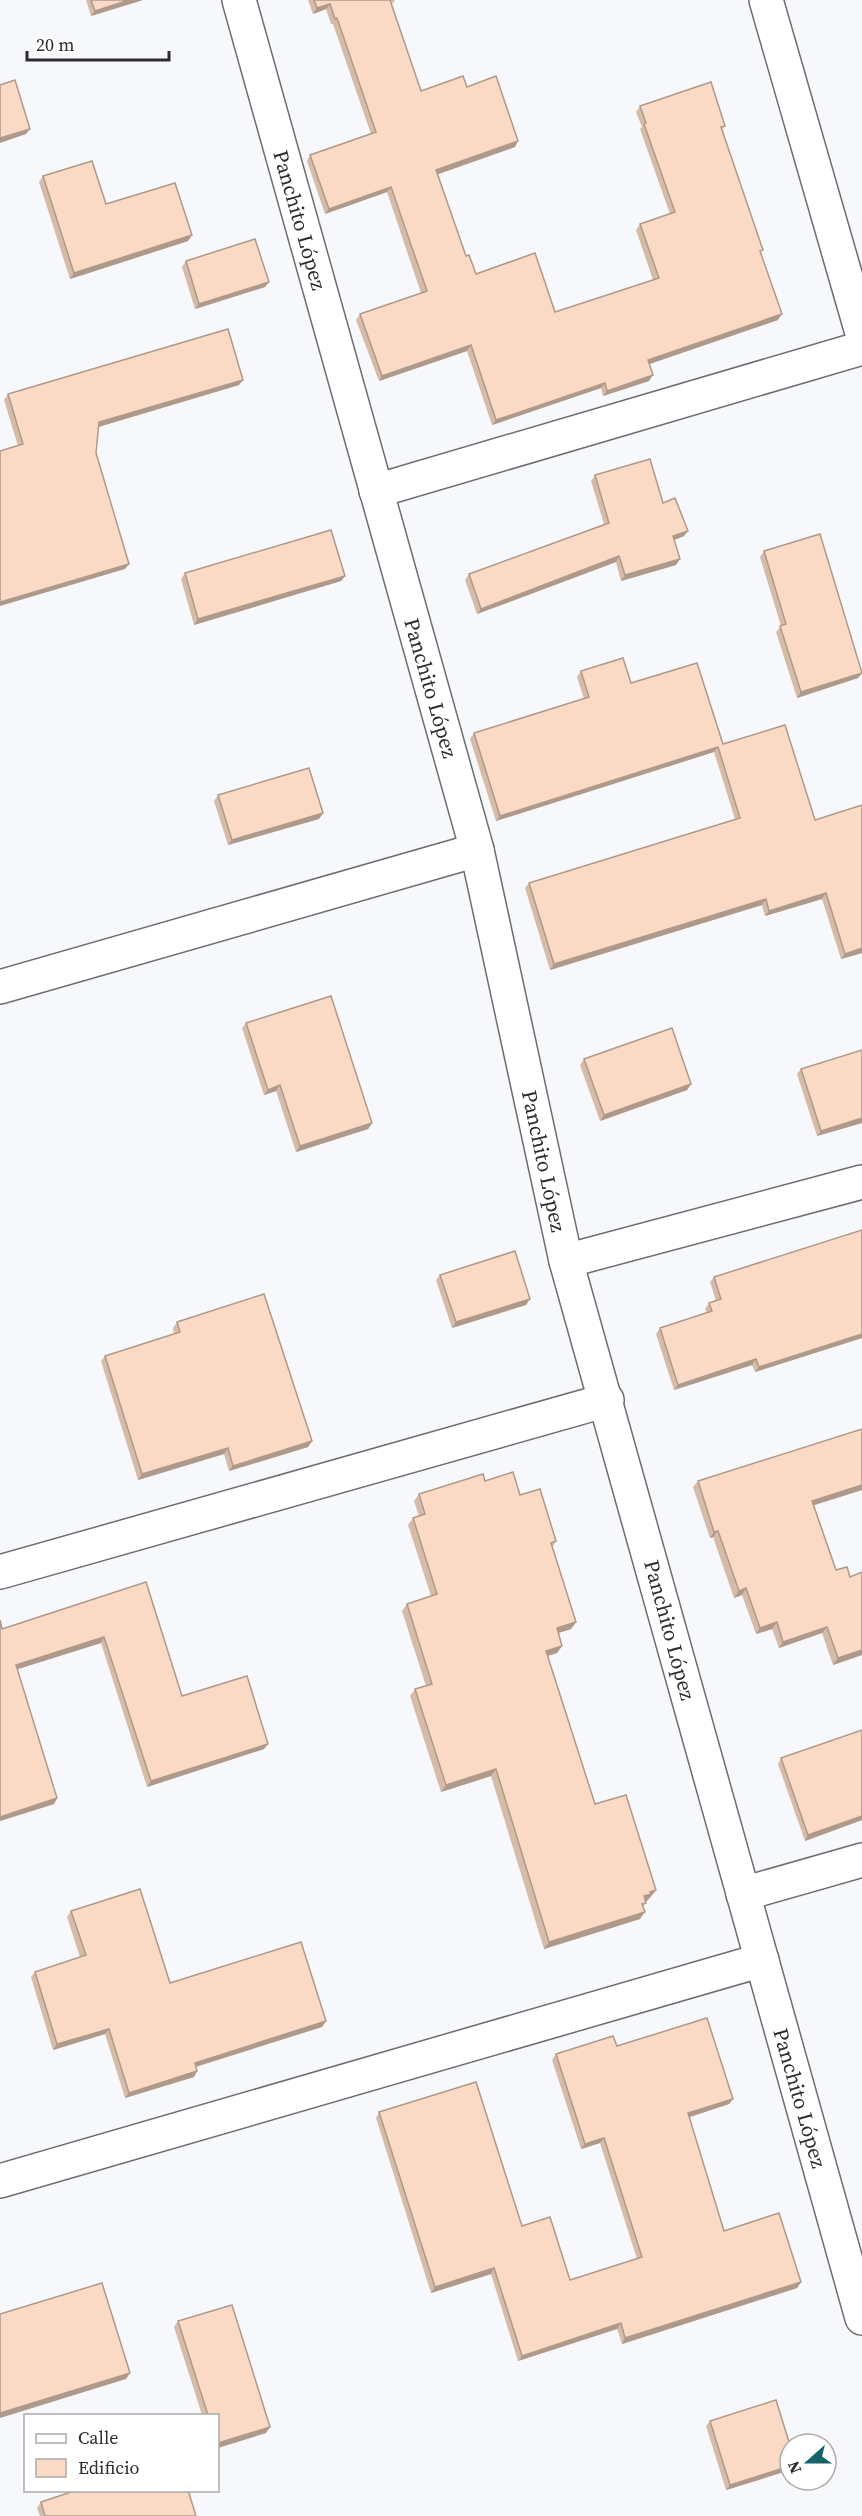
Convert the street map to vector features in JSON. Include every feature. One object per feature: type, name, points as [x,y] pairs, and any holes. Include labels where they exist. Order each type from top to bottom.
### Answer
[{"type":"street","name":"Panchito López","points":[[239,0],[477,850],[566,1261],[607,1400],[862,2318]]},
{"type":"street","points":[[766,0],[862,333]]},
{"type":"street","points":[[376,491],[862,348]]},
{"type":"street","points":[[0,987],[477,850]]},
{"type":"street","points":[[566,1261],[862,1182]]},
{"type":"street","points":[[0,1572],[607,1400]]},
{"type":"street","points":[[743,1894],[862,1860]]},
{"type":"street","points":[[0,2181],[762,1960]]},
{"type":"building","points":[[91,0],[129,0],[95,11]]},
{"type":"building","points":[[314,0],[390,0],[421,91],[463,76],[467,87],[496,76],[518,141],[436,170],[466,256],[469,255],[476,274],[535,253],[555,312],[659,278],[640,224],[675,212],[644,124],[646,123],[640,106],[711,82],[725,126],[721,127],[782,314],[648,360],[653,375],[607,391],[605,383],[496,420],[471,345],[382,376],[360,314],[427,291],[391,187],[329,209],[310,155],[376,132],[337,18],[335,19],[330,4],[317,8]]},
{"type":"building","points":[[15,80],[30,129],[0,138],[0,85]]},
{"type":"building","points":[[92,161],[106,204],[175,183],[192,235],[74,273],[43,176]]},
{"type":"building","points":[[255,239],[269,282],[199,304],[186,261]]},
{"type":"building","points":[[228,329],[243,380],[99,422],[96,453],[129,564],[0,602],[0,451],[23,444],[8,394]]},
{"type":"building","points":[[650,459],[663,503],[675,498],[688,531],[673,536],[680,559],[625,575],[619,556],[481,609],[469,574],[609,523],[595,475]]},
{"type":"building","points":[[331,530],[345,576],[198,619],[185,573]]},
{"type":"building","points":[[820,534],[862,673],[801,692],[780,626],[786,624],[764,551]]},
{"type":"building","points":[[623,658],[631,683],[697,663],[723,744],[785,725],[815,820],[862,805],[862,948],[845,954],[826,893],[769,911],[766,899],[554,964],[529,883],[740,818],[718,747],[500,816],[474,733],[589,697],[581,671]]},
{"type":"building","points":[[309,768],[323,813],[232,840],[218,795]]},
{"type":"building","points":[[331,996],[372,1123],[300,1146],[280,1085],[268,1090],[246,1023]]},
{"type":"building","points":[[672,1028],[691,1084],[604,1115],[584,1059]]},
{"type":"building","points":[[862,1050],[862,1118],[821,1131],[801,1069]]},
{"type":"building","points":[[862,1230],[862,1334],[759,1367],[756,1359],[678,1385],[660,1328],[712,1311],[709,1303],[721,1299],[714,1277]]},
{"type":"building","points":[[515,1251],[530,1299],[456,1322],[440,1275]]},
{"type":"building","points":[[264,1294],[312,1441],[233,1466],[228,1448],[142,1474],[105,1356],[180,1332],[177,1322]]},
{"type":"building","points":[[862,1429],[862,1485],[812,1501],[836,1570],[847,1567],[850,1577],[862,1572],[862,1650],[838,1658],[827,1627],[783,1642],[777,1622],[760,1628],[746,1588],[739,1591],[718,1531],[714,1532],[698,1481]]},
{"type":"building","points":[[513,1472],[520,1495],[540,1489],[556,1541],[551,1543],[576,1622],[557,1628],[562,1646],[546,1651],[595,1804],[626,1795],[656,1890],[644,1896],[646,1903],[642,1904],[645,1912],[549,1942],[496,1769],[446,1785],[415,1689],[432,1684],[407,1604],[437,1594],[413,1518],[425,1514],[419,1494],[483,1474],[485,1481]]},
{"type":"building","points":[[146,1582],[182,1696],[247,1676],[268,1744],[151,1781],[104,1637],[16,1665],[57,1798],[0,1817],[0,1620],[2,1629]]},
{"type":"building","points":[[862,1730],[862,1816],[808,1835],[781,1758]]},
{"type":"building","points":[[140,1889],[170,1983],[301,1942],[326,2021],[195,2063],[197,2071],[129,2093],[109,2029],[57,2044],[35,1972],[86,1955],[71,1911]]},
{"type":"building","points":[[707,2018],[733,2099],[688,2113],[724,2231],[779,2213],[801,2282],[625,2338],[621,2323],[522,2356],[494,2268],[435,2287],[379,2112],[476,2082],[522,2226],[550,2217],[570,2280],[642,2257],[604,2138],[585,2144],[556,2054],[613,2036],[617,2046]]},
{"type":"building","points":[[102,2283],[130,2373],[0,2413],[0,2314]]},
{"type":"building","points":[[232,2305],[270,2427],[219,2443],[219,2414],[208,2414],[178,2321]]},
{"type":"building","points":[[776,2400],[786,2432],[778,2432],[778,2470],[730,2485],[710,2421]]},
{"type":"building","points":[[71,2492],[189,2492],[196,2516],[45,2516],[41,2502]]}]
